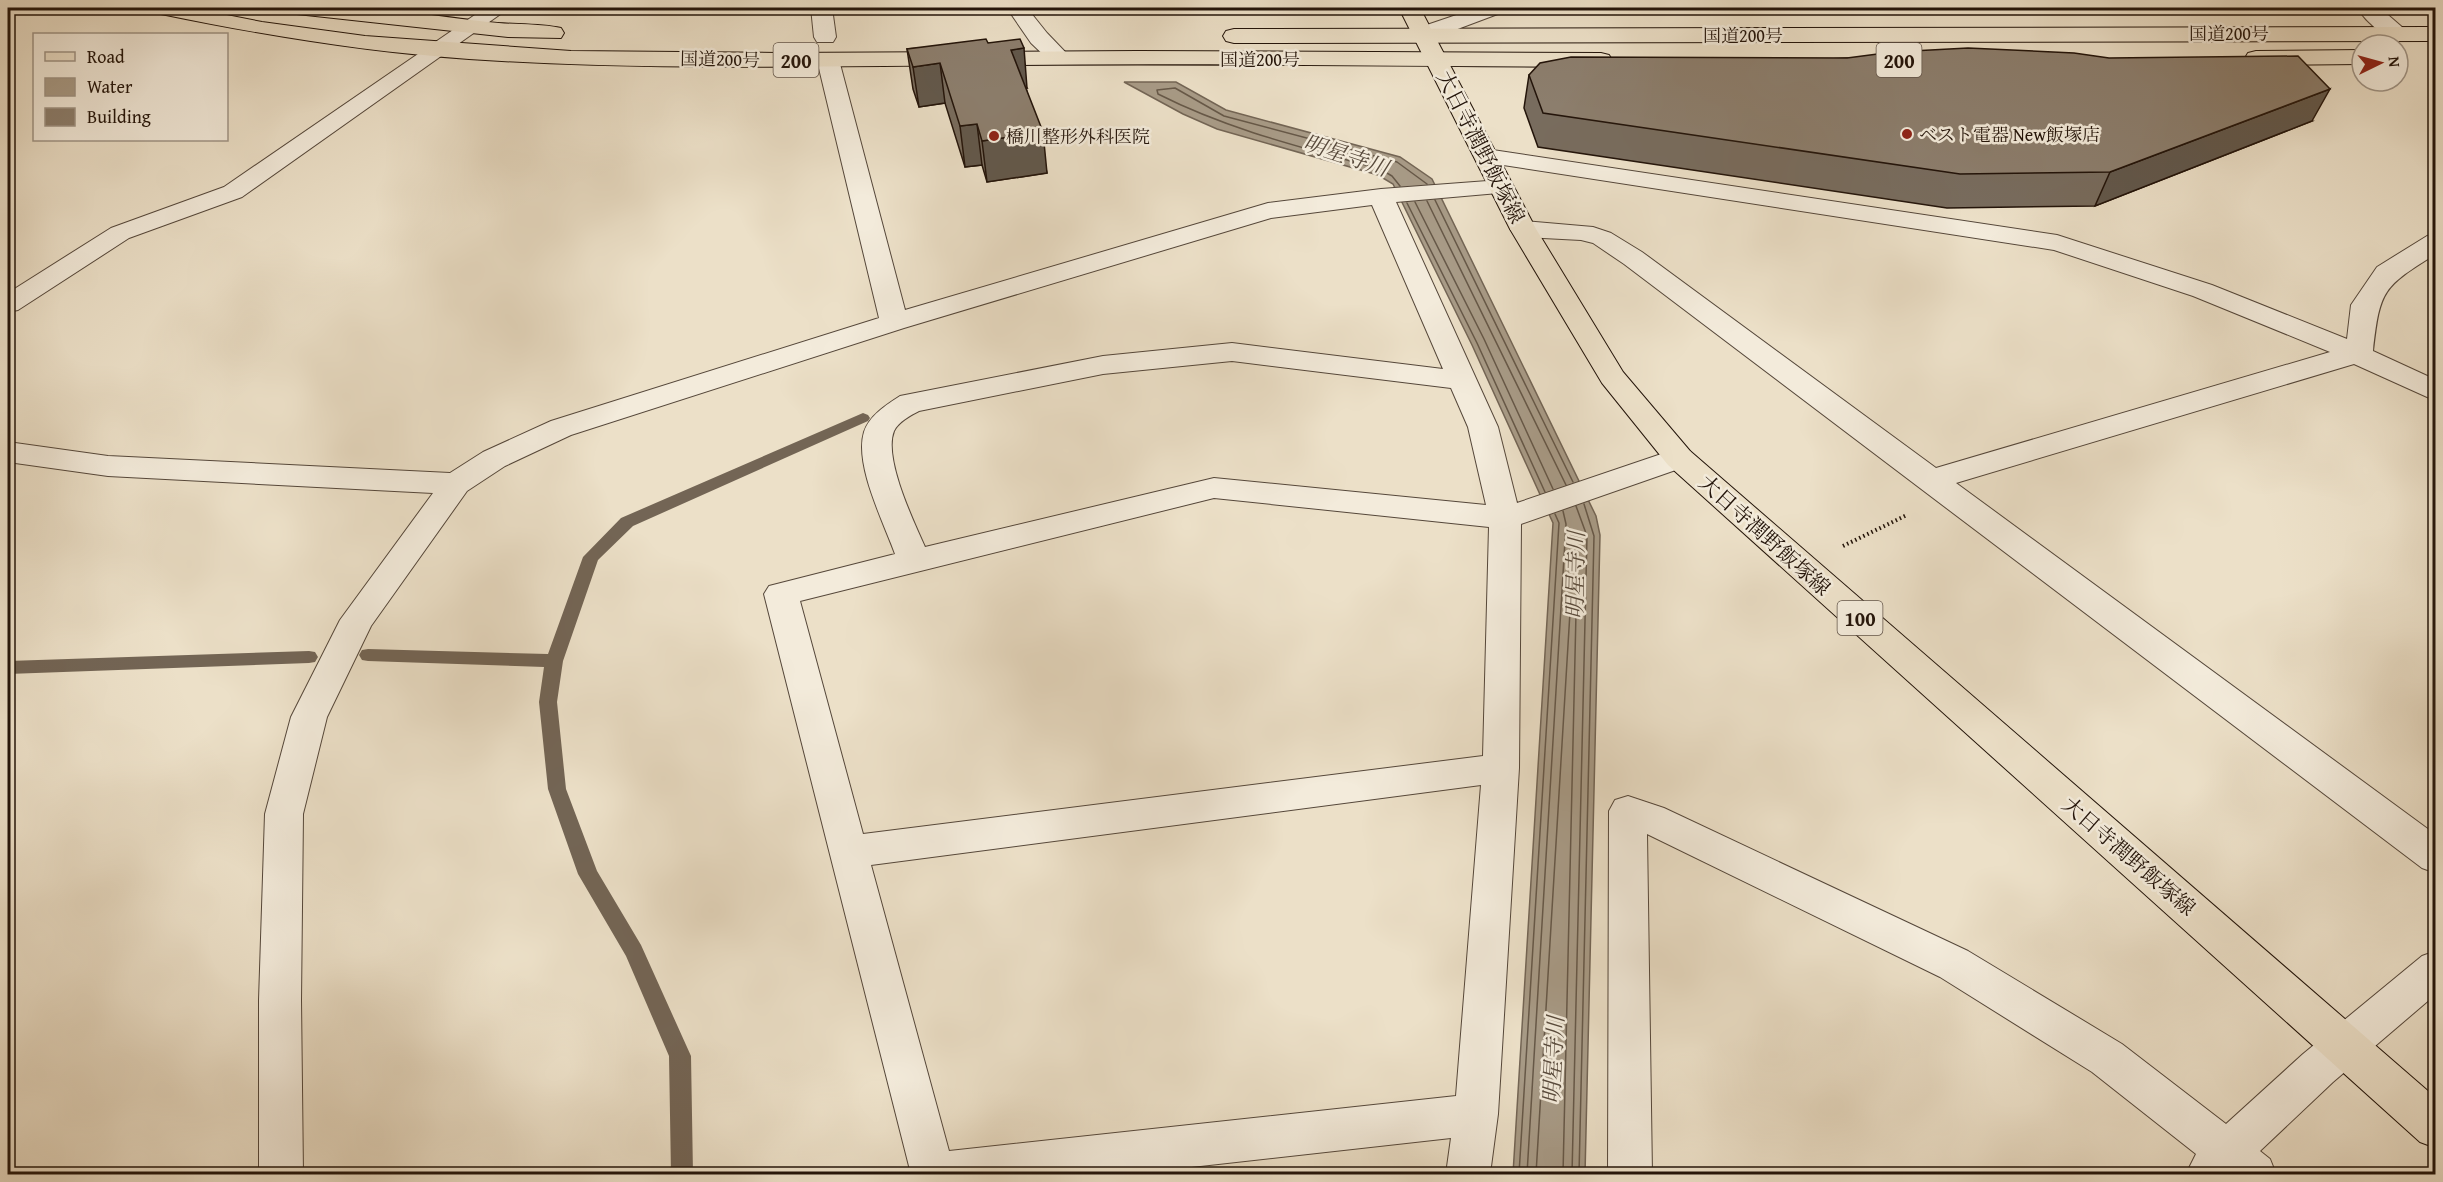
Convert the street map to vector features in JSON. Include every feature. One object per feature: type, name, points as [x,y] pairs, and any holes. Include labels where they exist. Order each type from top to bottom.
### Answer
[{"type":"main road","name":"国道200号","points":[[161,8],[312,35],[489,54],[833,45],[1060,58],[1422,34],[1627,60]]},
{"type":"main road","points":[[297,8],[470,27],[576,34]]},
{"type":"main road","name":"大日寺潤野飯塚線","points":[[1422,34],[1523,229],[1612,377],[1679,458],[2436,1127]]},
{"type":"main road","name":"国道200号","points":[[1213,36],[2350,34]]},
{"type":"main road","name":"国道200号","points":[[2410,34],[2436,34]]},
{"type":"main road","name":"国道200号","points":[[803,37],[833,45]]},
{"type":"main road","points":[[957,37],[1178,37]]},
{"type":"main road","name":"国道200号","points":[[2232,58],[2350,57]]},
{"type":"street","points":[[8,304],[120,233],[233,192],[498,8]]},
{"type":"street","points":[[821,8],[833,45],[894,322]]},
{"type":"street","points":[[1017,8],[1039,38],[1060,58]]},
{"type":"street","points":[[1422,34],[1496,8]]},
{"type":"street","points":[[2368,8],[2398,33]]},
{"type":"street","points":[[1486,156],[2057,243],[2149,270],[2359,353],[2436,392]]},
{"type":"street","points":[[281,1174],[280,1000],[284,814],[309,717],[357,620],[456,484],[494,459],[561,428],[894,322],[1268,211],[1387,195],[1501,187]]},
{"type":"street","points":[[1387,195],[1518,513],[1476,1114],[1468,1174]]},
{"type":"street","points":[[1523,229],[1584,232],[1602,238],[1633,258],[2436,857]]},
{"type":"street","points":[[2359,353],[2365,305],[2386,273],[2436,243]]},
{"type":"street","points":[[914,561],[876,457],[879,431],[896,411],[910,403],[1103,365],[1232,352],[1462,380]]},
{"type":"street","points":[[1941,486],[2359,353]]},
{"type":"street","points":[[8,452],[108,466],[456,484]]},
{"type":"street","points":[[933,1174],[781,594],[1214,488],[1518,513],[1679,458]]},
{"type":"street","points":[[850,852],[1501,768]]},
{"type":"street","points":[[1630,1174],[1628,812],[1651,819],[1954,964],[2108,1058],[2230,1167],[2344,1046],[2436,969]]},
{"type":"street","points":[[943,1174],[1476,1114]]},
{"type":"path","points":[[1842,547],[1941,486]]},
{"type":"water","name":"明星寺川","points":[[1124,82],[1176,82],[1226,110],[1400,157],[1432,179],[1596,516],[1600,535],[1585,1174],[1513,1174],[1553,523],[1472,345],[1393,184],[1378,175],[1217,129],[1183,114]]},
{"type":"building","points":[[986,39],[988,43],[1020,39],[1024,48],[1011,50],[1043,132],[982,141],[977,124],[960,126],[940,63],[913,67],[907,49]]},
{"type":"building","name":"ベスト電器 New飯塚店","points":[[1968,48],[2074,53],[2109,58],[2298,56],[2330,89],[2110,172],[1960,174],[1543,113],[1529,75],[1540,63],[1571,57],[1847,58],[1893,52]]},
{"type":"waterway","points":[[554,661],[591,557],[627,522],[863,418]]},
{"type":"waterway","points":[[368,655],[554,661]]},
{"type":"waterway","points":[[8,668],[309,657]]},
{"type":"waterway","points":[[554,661],[548,702],[557,789],[588,874],[634,951],[680,1056],[682,1174]]},
{"type":"place","name":"ベスト電器 New飯塚店","points":[[1907,134]]},
{"type":"place","name":"橋川整形外科医院","points":[[994,136]]}]
